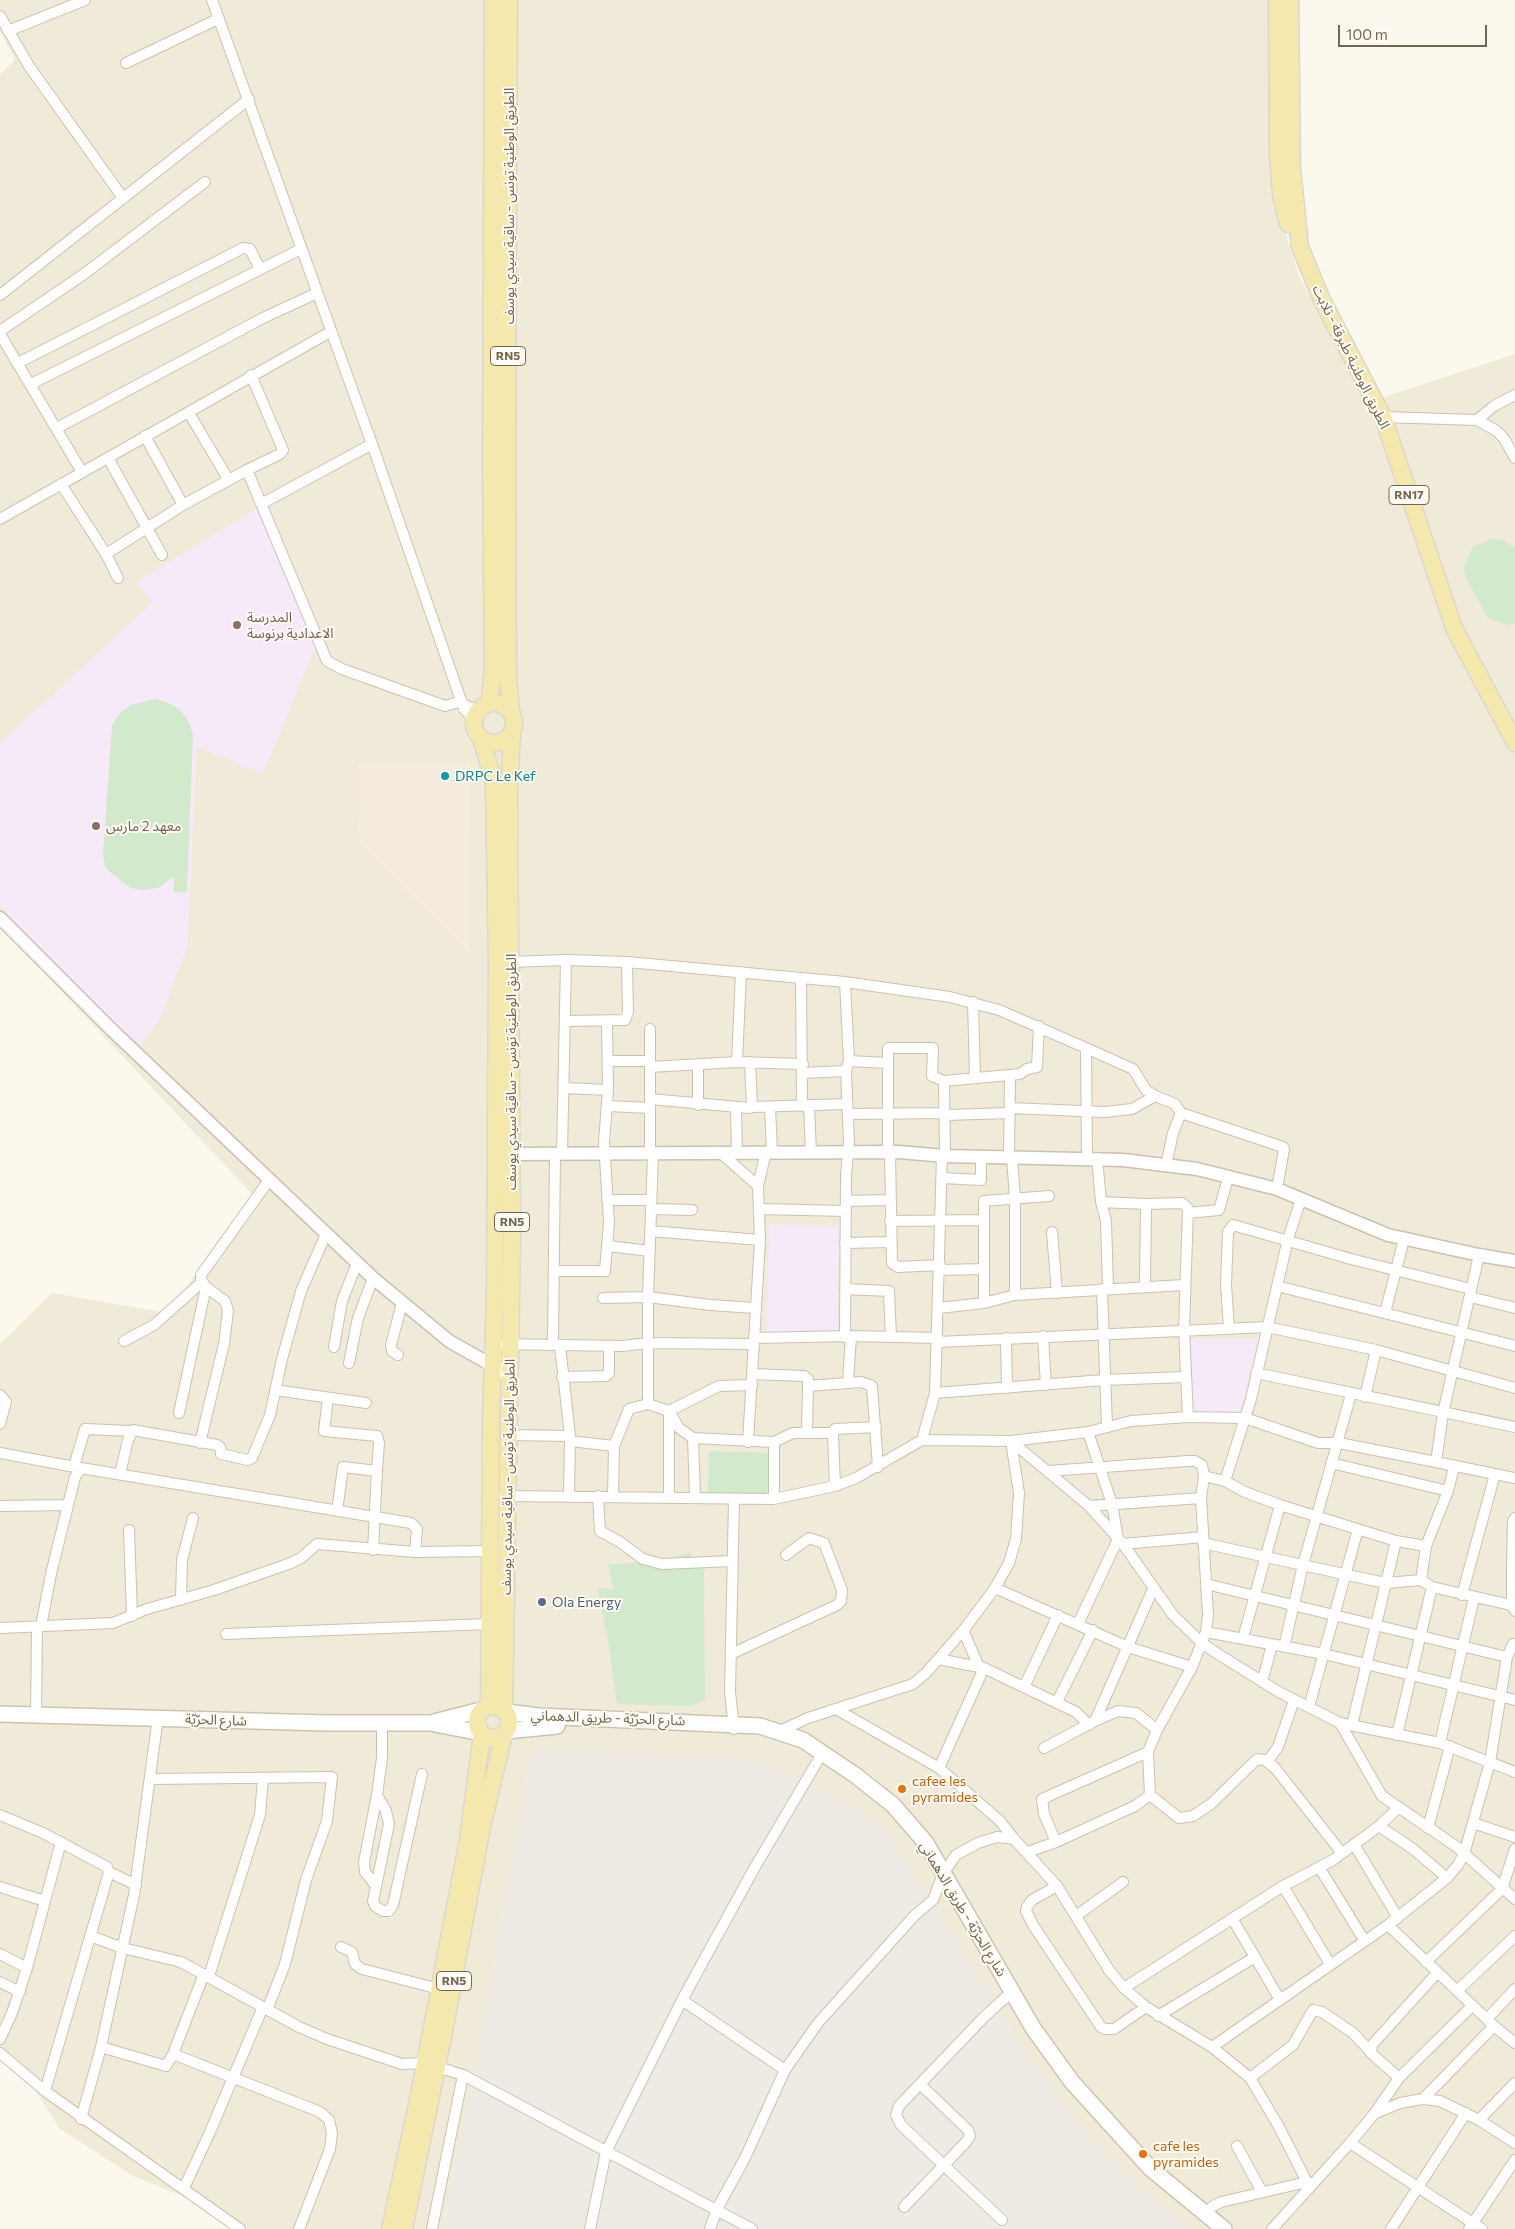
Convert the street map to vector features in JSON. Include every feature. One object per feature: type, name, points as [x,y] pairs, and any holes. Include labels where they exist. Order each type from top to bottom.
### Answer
[{"type":"main road","name":"الطريق الوطنية تونس - ساقية سيدي يوسف","points":[[481,711],[493,670],[491,442],[493,0]]},
{"type":"main road","name":"الطريق الوطنية تونس - ساقية سيدي يوسف","points":[[509,0],[507,476],[508,676],[511,712]]},
{"type":"main road","name":"الطريق الوطنية طبرقة - تلابت","points":[[1277,0],[1279,174],[1287,221],[1295,241],[1300,247]]},
{"type":"main road","name":"الطريق الوطنية طبرقة - تلابت","points":[[1290,0],[1292,168],[1300,247],[1322,300],[1383,417],[1454,628],[1515,743]]},
{"type":"main road","points":[[481,711],[502,704],[511,712]]},
{"type":"main road","name":"RN5","points":[[481,711],[476,732],[481,738]]},
{"type":"main road","name":"RN5","points":[[511,712],[514,723],[512,733]]},
{"type":"main road","name":"الطريق الوطنية تونس - ساقية سيدي يوسف","points":[[495,1710],[498,1496],[493,1367],[502,1345],[512,1154],[509,790],[512,733]]},
{"type":"main road","points":[[481,738],[489,742],[498,743],[506,740],[512,733]]},
{"type":"main road","name":"الطريق الوطنية تونس - ساقية سيدي يوسف","points":[[481,738],[492,771],[495,799],[497,972],[495,1154],[502,1345],[509,1375],[507,1434],[490,1551],[489,1624],[495,1710]]},
{"type":"main road","points":[[495,1710],[509,1722],[505,1732],[490,1738],[481,1734],[477,1719],[495,1710]]},
{"type":"main road","name":"شارع الحرّيّة","points":[[0,1714],[433,1723],[495,1710]]},
{"type":"main road","name":"شارع الحرّيّة - طريق الدهماني","points":[[495,1710],[597,1719],[733,1726],[790,1742],[822,1754]]},
{"type":"main road","name":"شارع الحرّيّة","points":[[433,1723],[481,1734]]},
{"type":"main road","name":"شارع الحرّيّة - طريق الدهماني","points":[[505,1732],[548,1726],[760,1726],[803,1740],[871,1794],[898,1820],[941,1878],[1033,2028],[1072,2082],[1150,2168],[1224,2229]]},
{"type":"main road","name":"RN5","points":[[390,2229],[431,2065],[482,1827],[505,1732]]},
{"type":"main road","name":"RN5","points":[[404,2229],[431,2065],[439,1989],[468,1840],[481,1734]]},
{"type":"main road","name":"شارع الحرّيّة - طريق الدهماني","points":[[941,1878],[1006,1998],[1038,2050],[1101,2128],[1140,2169],[1210,2229]]},
{"type":"street","points":[[8,31],[85,0]]},
{"type":"street","points":[[212,0],[330,332],[372,444],[462,703]]},
{"type":"street","points":[[0,16],[29,66],[123,198]]},
{"type":"street","points":[[126,63],[218,19]]},
{"type":"street","points":[[0,295],[248,99]]},
{"type":"street","points":[[82,472],[31,384],[1,337],[205,182]]},
{"type":"street","points":[[18,363],[243,248],[247,247],[250,249],[260,270]]},
{"type":"street","points":[[31,384],[301,249]]},
{"type":"street","points":[[57,428],[230,335],[317,293]]},
{"type":"street","points":[[0,519],[189,413],[251,375],[330,332]]},
{"type":"street","points":[[106,554],[183,505],[280,454],[282,450],[251,375]]},
{"type":"street","points":[[1477,420],[1494,406],[1515,395]]},
{"type":"street","points":[[189,413],[228,480]]},
{"type":"street","points":[[1383,417],[1477,420],[1497,431],[1515,456]]},
{"type":"street","points":[[145,436],[183,505]]},
{"type":"street","points":[[263,503],[372,444]]},
{"type":"street","points":[[108,458],[162,555]]},
{"type":"street","points":[[247,470],[263,503],[327,662],[445,706],[462,703],[481,711]]},
{"type":"street","points":[[61,484],[106,554],[118,578]]},
{"type":"street","points":[[0,918],[113,1031],[373,1278],[449,1341],[509,1375]]},
{"type":"street","points":[[510,962],[566,960],[627,962],[845,982],[973,1002],[1039,1026],[1133,1069],[1143,1086],[1155,1096],[1175,1104],[1181,1113],[1284,1148],[1277,1189]]},
{"type":"street","points":[[566,960],[564,1088],[554,1271],[556,1346],[570,1438],[569,1496]]},
{"type":"street","points":[[565,1021],[624,1021],[627,1017],[627,962]]},
{"type":"street","points":[[737,1062],[741,972]]},
{"type":"street","points":[[801,978],[803,1068],[811,1153]]},
{"type":"street","points":[[845,982],[848,1109],[845,1289],[848,1383]]},
{"type":"street","points":[[973,1002],[975,1078]]},
{"type":"street","points":[[554,1271],[605,1271],[608,1246],[604,1131],[608,1106],[607,1021]]},
{"type":"street","points":[[984,1269],[894,1266],[890,1242],[888,1048],[933,1048],[932,1076],[944,1081],[1010,1076],[1022,1074],[1027,1069],[1037,1067],[1039,1026]]},
{"type":"street","points":[[648,1404],[648,1296],[651,1205],[650,1029]]},
{"type":"street","points":[[1086,1048],[1092,1158],[1106,1221],[1103,1333],[1107,1427]]},
{"type":"street","points":[[608,1060],[650,1064],[698,1065],[750,1062],[803,1068],[888,1063]]},
{"type":"street","points":[[750,1062],[752,1107]]},
{"type":"street","points":[[698,1065],[698,1105]]},
{"type":"street","points":[[1010,1076],[1010,1157],[1015,1199],[1014,1295]]},
{"type":"street","points":[[922,1440],[935,1393],[946,1114],[944,1081]]},
{"type":"street","points":[[564,1088],[608,1090]]},
{"type":"street","points":[[608,1106],[650,1103],[736,1109],[806,1105],[888,1114],[1088,1110],[1105,1112],[1132,1108],[1155,1096]]},
{"type":"street","points":[[748,1442],[760,1240],[758,1186],[769,1152],[770,1107]]},
{"type":"street","points":[[736,1109],[737,1154]]},
{"type":"street","points":[[1166,1164],[1173,1133],[1181,1113]]},
{"type":"street","points":[[495,1154],[889,1152],[944,1156],[1092,1158],[1166,1164],[1197,1169],[1277,1189],[1372,1229],[1404,1239],[1480,1256],[1515,1261]]},
{"type":"street","points":[[722,1154],[758,1186]]},
{"type":"street","points":[[942,1178],[981,1180],[981,1156]]},
{"type":"street","points":[[1188,1213],[1219,1210],[1228,1178]]},
{"type":"street","points":[[179,1413],[204,1284],[202,1272],[270,1180]]},
{"type":"street","points":[[984,1303],[984,1201],[1049,1196]]},
{"type":"street","points":[[1225,1481],[1245,1418],[1288,1239],[1301,1199]]},
{"type":"street","points":[[607,1200],[692,1210]]},
{"type":"street","points":[[760,1209],[846,1206],[889,1200]]},
{"type":"street","points":[[1101,1202],[1182,1203],[1187,1205],[1184,1330],[1188,1417]]},
{"type":"street","points":[[1145,1285],[1146,1204]]},
{"type":"street","points":[[890,1221],[984,1220]]},
{"type":"street","points":[[1230,1328],[1226,1285],[1230,1226],[1238,1225],[1351,1259],[1397,1270],[1515,1308]]},
{"type":"street","points":[[650,1231],[760,1240]]},
{"type":"street","points":[[1052,1232],[1056,1293]]},
{"type":"street","points":[[36,1715],[39,1626],[85,1429],[134,1430],[219,1446],[221,1454],[250,1460],[270,1415],[302,1291],[326,1234]]},
{"type":"street","points":[[1385,1313],[1404,1239]]},
{"type":"street","points":[[845,1243],[890,1242]]},
{"type":"street","points":[[608,1246],[650,1251]]},
{"type":"street","points":[[1436,1462],[1443,1413],[1480,1256]]},
{"type":"street","points":[[334,1347],[342,1301],[357,1263]]},
{"type":"street","points":[[349,1363],[358,1318],[373,1278]]},
{"type":"street","points":[[124,1341],[154,1325],[204,1284]]},
{"type":"street","points":[[200,1443],[224,1344],[228,1311],[225,1301],[204,1284]]},
{"type":"street","points":[[939,1308],[984,1303],[1014,1295],[1145,1285],[1184,1285]]},
{"type":"street","points":[[1277,1286],[1515,1346]]},
{"type":"street","points":[[845,1289],[889,1291],[891,1337]]},
{"type":"street","points":[[603,1298],[648,1296],[710,1306],[756,1308]]},
{"type":"street","points":[[398,1355],[392,1351],[391,1345],[402,1303]]},
{"type":"street","points":[[502,1345],[609,1346],[848,1336],[938,1340],[1267,1327],[1376,1350],[1453,1373],[1515,1388]]},
{"type":"street","points":[[1043,1336],[1046,1385]]},
{"type":"street","points":[[1006,1338],[1007,1388]]},
{"type":"street","points":[[562,1377],[606,1376],[609,1373],[609,1346]]},
{"type":"street","points":[[1366,1397],[1376,1350]]},
{"type":"street","points":[[1256,1373],[1515,1427]]},
{"type":"street","points":[[669,1411],[719,1386],[752,1379],[804,1376],[808,1379],[807,1432]]},
{"type":"street","points":[[935,1393],[1104,1380],[1185,1377]]},
{"type":"street","points":[[808,1386],[861,1382],[872,1386],[878,1467]]},
{"type":"street","points":[[275,1390],[366,1403]]},
{"type":"street","points":[[1284,1647],[1304,1565],[1351,1394]]},
{"type":"street","points":[[0,1395],[6,1402],[0,1424]]},
{"type":"street","points":[[328,1398],[324,1431],[378,1437],[373,1550]]},
{"type":"street","points":[[613,1496],[614,1446],[629,1409],[648,1404],[669,1411],[679,1428],[693,1438],[774,1442],[789,1434],[807,1432],[833,1433]]},
{"type":"street","points":[[669,1411],[669,1497]]},
{"type":"street","points":[[498,1496],[774,1498],[835,1486],[878,1467],[922,1440],[1011,1441],[1088,1432],[1131,1421],[1188,1417],[1245,1418],[1318,1443],[1339,1443],[1515,1478]]},
{"type":"street","points":[[835,1486],[833,1433],[836,1428],[876,1427]]},
{"type":"street","points":[[120,1474],[131,1431]]},
{"type":"street","points":[[1078,1624],[1120,1542],[1112,1504],[1088,1432]]},
{"type":"street","points":[[507,1434],[570,1438],[614,1446]]},
{"type":"street","points":[[693,1438],[695,1496]]},
{"type":"street","points":[[1011,1441],[1089,1506],[1120,1542],[1173,1615],[1203,1644],[1262,1682],[1340,1724],[1445,1744],[1515,1772]]},
{"type":"street","points":[[780,1731],[791,1724],[913,1684],[963,1630],[995,1588],[1009,1563],[1017,1531],[1019,1493],[1011,1441]]},
{"type":"street","points":[[774,1442],[774,1498]]},
{"type":"street","points":[[0,1452],[77,1467],[414,1524],[417,1529],[415,1552]]},
{"type":"street","points":[[1048,1471],[1195,1461],[1202,1465],[1204,1476],[1201,1498],[1208,1615],[1206,1632],[1203,1644],[1192,1667],[1157,1730],[1148,1752],[1150,1795],[1178,1818],[1194,1816],[1211,1804],[1257,1759],[1267,1762],[1328,1832],[1342,1852]]},
{"type":"street","points":[[1331,1464],[1448,1491]]},
{"type":"street","points":[[1421,1580],[1426,1546],[1448,1491],[1454,1467]]},
{"type":"street","points":[[337,1511],[342,1468],[377,1471]]},
{"type":"street","points":[[1462,1595],[1495,1474]]},
{"type":"street","points":[[1204,1476],[1225,1481],[1245,1492],[1280,1506],[1396,1541],[1426,1546]]},
{"type":"street","points":[[598,1496],[600,1531],[644,1559],[662,1564],[732,1561]]},
{"type":"street","points":[[1089,1506],[1201,1498]]},
{"type":"street","points":[[733,1726],[730,1654],[734,1499]]},
{"type":"street","points":[[0,1506],[68,1505]]},
{"type":"street","points":[[1243,1638],[1264,1557],[1280,1506]]},
{"type":"street","points":[[181,1600],[182,1560],[193,1518]]},
{"type":"street","points":[[1120,1542],[1203,1540],[1264,1557],[1386,1583],[1421,1580],[1432,1587],[1514,1608],[1513,1521],[1515,1518]]},
{"type":"street","points":[[1309,1707],[1344,1574],[1358,1529]]},
{"type":"street","points":[[129,1530],[132,1616]]},
{"type":"street","points":[[730,1654],[837,1605],[841,1601],[842,1590],[824,1543],[809,1538],[786,1555]]},
{"type":"street","points":[[1352,1726],[1368,1666],[1396,1541]]},
{"type":"street","points":[[0,1628],[107,1625],[147,1609],[181,1600],[296,1560],[317,1544],[415,1552],[490,1551]]},
{"type":"street","points":[[1206,1584],[1253,1597],[1507,1657]]},
{"type":"street","points":[[1398,1735],[1432,1587]]},
{"type":"street","points":[[995,1588],[1128,1647],[1192,1667]]},
{"type":"street","points":[[1092,1723],[1153,1590]]},
{"type":"street","points":[[1428,1828],[1445,1744],[1453,1686],[1465,1646],[1474,1598]]},
{"type":"street","points":[[1024,1687],[1058,1615]]},
{"type":"street","points":[[226,1634],[489,1624]]},
{"type":"street","points":[[939,1768],[981,1667],[963,1630]]},
{"type":"street","points":[[1057,1702],[1093,1630]]},
{"type":"street","points":[[1206,1632],[1324,1654],[1515,1700]]},
{"type":"street","points":[[1212,2046],[1398,1918],[1448,1878],[1464,1854],[1490,1762],[1507,1657],[1514,1641]]},
{"type":"street","points":[[1262,1682],[1272,1645]]},
{"type":"street","points":[[938,1659],[981,1667],[1057,1702],[1092,1723]]},
{"type":"street","points":[[1267,1762],[1278,1747],[1294,1700]]},
{"type":"street","points":[[836,1709],[939,1768],[1000,1820],[1014,1839],[1028,1852],[1057,1886],[1109,1970],[1124,1988],[1158,2016],[1212,2046],[1250,2078],[1310,2183]]},
{"type":"street","points":[[1044,1748],[1118,1711],[1130,1711],[1157,1730]]},
{"type":"street","points":[[81,2119],[101,2047],[136,1884],[158,1718]]},
{"type":"street","points":[[376,1886],[365,1872],[364,1862],[378,1795],[382,1758],[382,1723]]},
{"type":"street","points":[[1340,1724],[1382,1796],[1464,1854],[1502,1889],[1515,1898]]},
{"type":"street","points":[[1056,1842],[1044,1814],[1042,1799],[1148,1752]]},
{"type":"street","points":[[590,2229],[606,2152],[682,2000],[755,1867],[822,1754]]},
{"type":"street","points":[[378,1795],[386,1811],[389,1824],[374,1904],[380,1910],[389,1911],[393,1905],[422,1774]]},
{"type":"street","points":[[150,1779],[330,1776],[332,1780],[324,1830],[306,1880],[285,1964],[184,2188]]},
{"type":"street","points":[[101,2047],[162,2066],[168,2064],[207,1975],[260,1815],[263,1778]]},
{"type":"street","points":[[1028,1852],[1056,1842],[1135,1806],[1150,1795]]},
{"type":"street","points":[[1124,1988],[1233,1920],[1283,1886],[1319,1867],[1342,1852],[1379,1826],[1399,1807]]},
{"type":"street","points":[[0,1815],[61,1842],[107,1867],[108,1872],[45,2091]]},
{"type":"street","points":[[1473,1823],[1515,1836]]},
{"type":"street","points":[[1379,1826],[1413,1848],[1448,1878]]},
{"type":"street","points":[[710,2229],[717,2208],[745,2158],[785,2070],[818,2024],[915,1915],[933,1900],[941,1878],[956,1855],[978,1843],[998,1837],[1014,1839]]},
{"type":"street","points":[[0,2039],[20,1992],[61,1842]]},
{"type":"street","points":[[1354,1844],[1398,1918]]},
{"type":"street","points":[[1426,1962],[1502,1889],[1515,1849]]},
{"type":"street","points":[[1319,1867],[1364,1940]]},
{"type":"street","points":[[108,1872],[136,1884]]},
{"type":"street","points":[[1076,1916],[1124,1882]]},
{"type":"street","points":[[1057,1886],[1032,1900],[1026,1911],[1101,2026],[1105,2029],[1114,2029],[1146,2008]]},
{"type":"street","points":[[1283,1886],[1330,1964]]},
{"type":"street","points":[[0,1887],[44,1900]]},
{"type":"street","points":[[1233,1920],[1280,2000]]},
{"type":"street","points":[[1388,1925],[1472,2006],[1515,2043]]},
{"type":"street","points":[[90,1936],[123,1948],[169,1958],[207,1975],[320,2036],[402,2064],[431,2065],[463,2075],[606,2152],[717,2208],[752,2229]]},
{"type":"street","points":[[1457,1991],[1515,1936]]},
{"type":"street","points":[[341,1947],[352,1952],[355,1964],[362,1969],[439,1989]]},
{"type":"street","points":[[0,1954],[27,1968]]},
{"type":"street","points":[[1158,2016],[1255,1957]]},
{"type":"street","points":[[1370,2051],[1382,2032],[1437,1973]]},
{"type":"street","points":[[0,1982],[20,1992]]},
{"type":"street","points":[[1487,2018],[1515,1989]]},
{"type":"street","points":[[1002,2220],[901,2125],[896,2115],[899,2106],[984,2017],[1006,1998]]},
{"type":"street","points":[[682,2000],[785,2070]]},
{"type":"street","points":[[1272,2229],[1310,2183],[1350,2143],[1374,2114],[1399,2078],[1472,2006]]},
{"type":"street","points":[[1250,2078],[1293,2045],[1313,2010],[1322,2012],[1353,2033],[1399,2078]]},
{"type":"street","points":[[1423,2099],[1494,2026]]},
{"type":"street","points":[[0,2053],[81,2119],[184,2188],[240,2229]]},
{"type":"street","points":[[173,2054],[320,2112],[329,2120],[332,2133],[330,2149],[299,2229]]},
{"type":"street","points":[[432,2229],[463,2075]]},
{"type":"street","points":[[1479,2120],[1515,2083]]},
{"type":"street","points":[[904,2207],[945,2166],[970,2136],[968,2130],[920,2085]]},
{"type":"street","points":[[1374,2114],[1400,2103],[1423,2099],[1440,2101],[1479,2120],[1515,2143]]},
{"type":"street","points":[[1391,2229],[1466,2113]]},
{"type":"street","points":[[1350,2143],[1471,2226],[1482,2229]]},
{"type":"street","points":[[1237,2146],[1262,2192]]},
{"type":"street","points":[[1471,2226],[1515,2160]]},
{"type":"street","points":[[1205,2214],[1213,2206],[1221,2202],[1310,2183]]},
{"type":"shaded area","points":[[0,0],[1277,0],[1282,192],[1286,235],[1299,276],[1366,403],[1515,354],[1515,2229],[245,2229],[219,2211],[131,2175],[59,2128],[26,2075],[0,2056],[0,1344],[52,1293],[167,1313],[253,1195],[0,926],[0,74],[15,60],[0,31]]},
{"type":"shaded area","name":"معهد 2 مارس","points":[[259,507],[315,647],[263,774],[197,747],[187,948],[161,1017],[139,1049],[0,906],[0,743],[152,603],[136,582]]},
{"type":"shaded area","name":"DRPC Le Kef","points":[[470,763],[468,952],[360,843],[357,764]]},
{"type":"shaded area","points":[[769,1224],[839,1226],[837,1337],[766,1336]]},
{"type":"shaded area","points":[[1189,1339],[1258,1339],[1240,1415],[1193,1417]]},
{"type":"shaded area","points":[[537,1750],[746,1758],[813,1784],[882,1827],[941,1914],[1028,2057],[1103,2155],[1190,2229],[441,2229],[475,2072],[530,1757]]},
{"type":"green space","points":[[1490,539],[1500,539],[1515,547],[1515,624],[1507,625],[1488,618],[1465,576],[1464,567],[1473,547]]},
{"type":"green space","points":[[155,699],[179,709],[188,721],[193,733],[187,891],[174,893],[174,876],[160,887],[145,890],[131,888],[105,866],[103,854],[112,725],[120,713],[131,705]]},
{"type":"green space","points":[[709,1451],[769,1453],[767,1499],[708,1497]]},
{"type":"green space","points":[[689,1553],[694,1557],[704,1558],[705,1700],[691,1706],[617,1704],[608,1639],[597,1588],[614,1589],[608,1565],[665,1560]]},
{"type":"place","name":"المدرسة الاعدادية برنوسة","points":[[237,625]]},
{"type":"place","name":"DRPC Le Kef","points":[[445,776]]},
{"type":"place","name":"معهد 2 مارس","points":[[96,826]]},
{"type":"place","name":"Ola Energy","points":[[542,1602]]},
{"type":"place","name":"cafee les pyramides","points":[[902,1789]]},
{"type":"place","name":"cafe les pyramides","points":[[1143,2154]]}]
